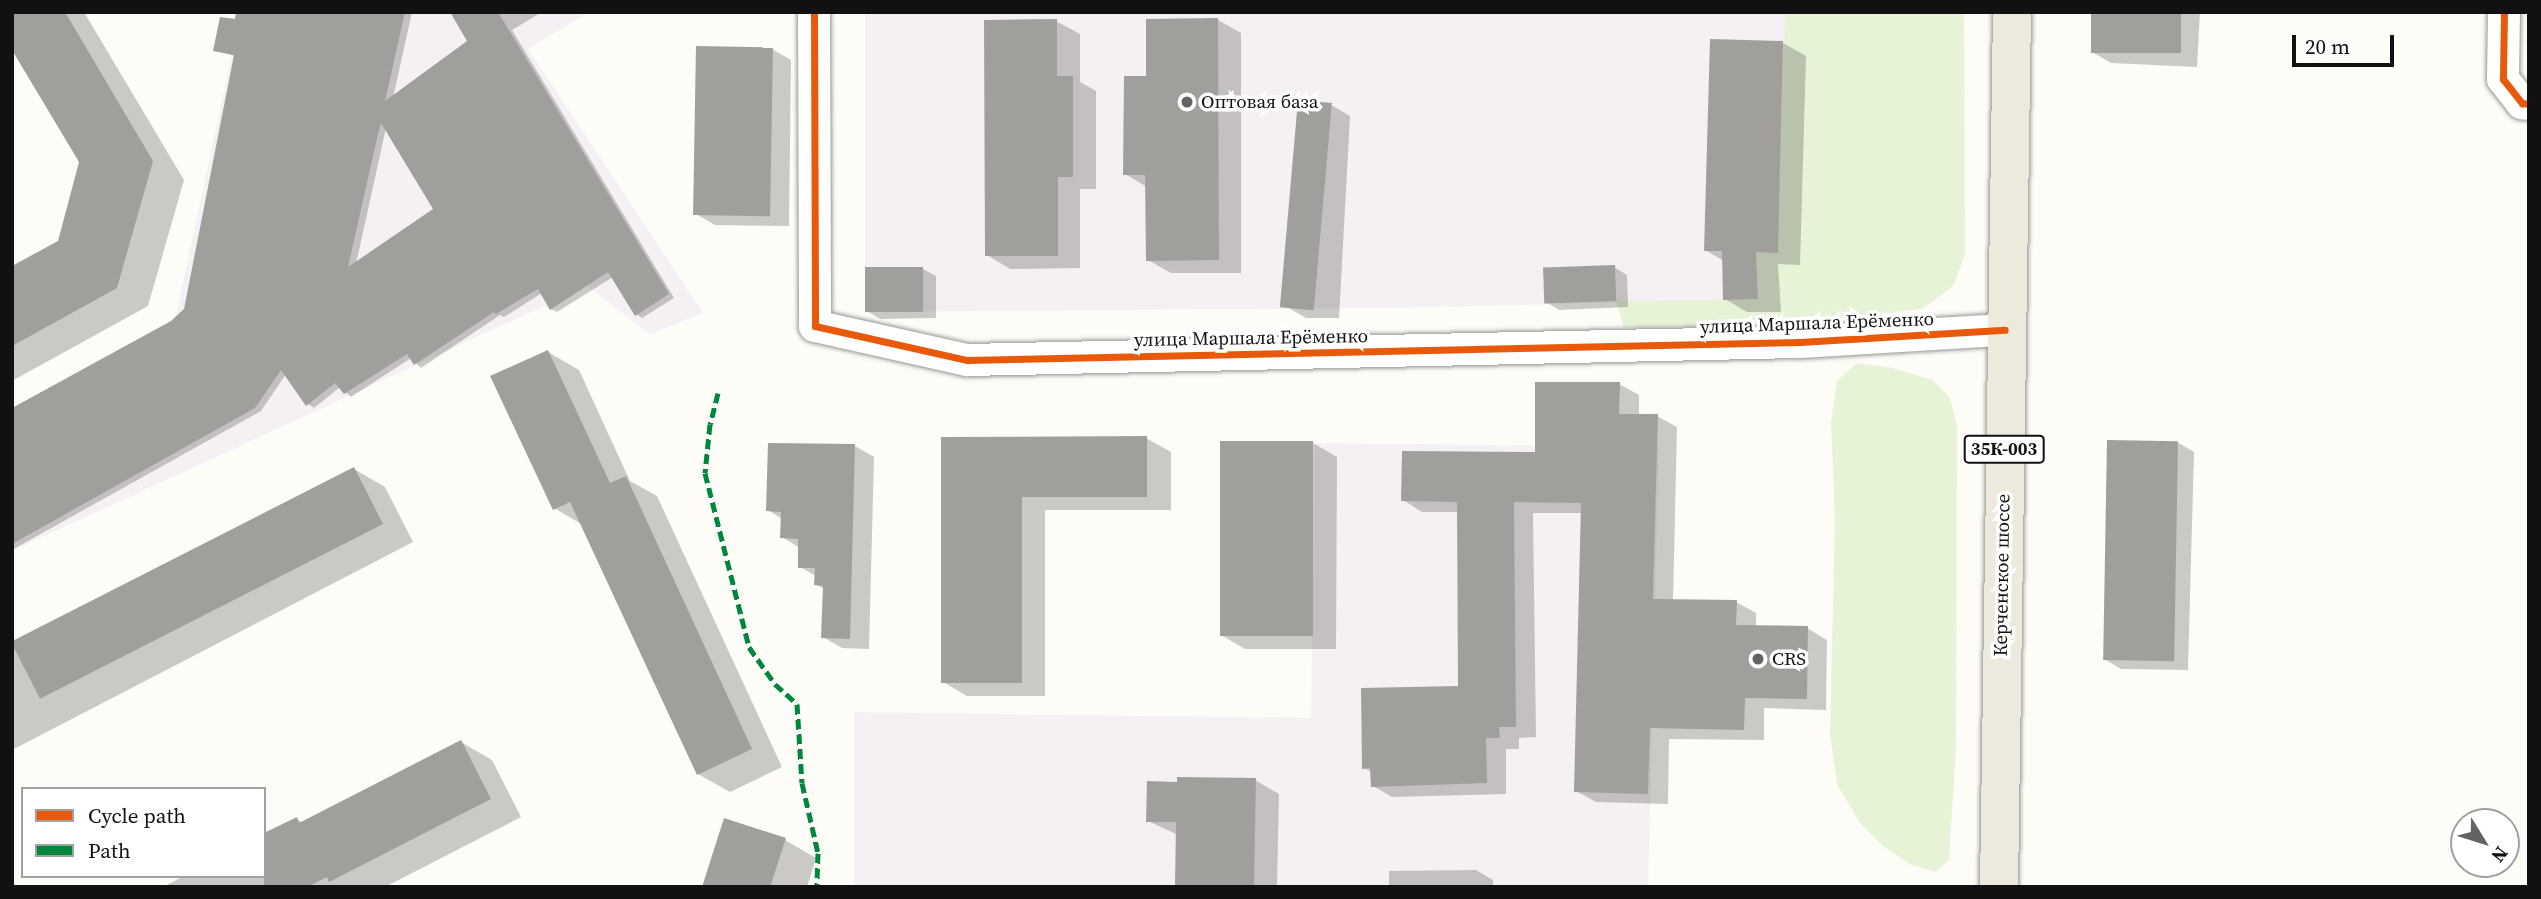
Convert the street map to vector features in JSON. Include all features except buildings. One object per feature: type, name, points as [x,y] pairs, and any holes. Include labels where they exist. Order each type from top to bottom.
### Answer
[{"type":"main road","name":"Керченское шоссе","points":[[1999,887],[2011,12]]},
{"type":"street","name":"улица Маршала Ерёменко","points":[[814,12],[815,326],[967,360],[1800,342],[2005,330]]},
{"type":"street","points":[[2504,12],[2503,79],[2522,103],[2529,104]]},
{"type":"shaded area","points":[[241,12],[589,12],[528,49],[703,313],[650,334],[587,286],[12,551],[12,408],[175,321]]},
{"type":"shaded area","points":[[865,12],[1785,12],[1778,253],[1756,252],[1758,299],[1387,308],[865,312]]},
{"type":"shaded area","points":[[1315,443],[1659,447],[1648,887],[854,887],[854,712],[1311,718]]},
{"type":"green space","points":[[1785,12],[1964,12],[1965,255],[1953,286],[1922,309],[1760,326],[1624,328],[1616,301],[1758,299],[1756,252],[1778,252]]},
{"type":"green space","points":[[1857,363],[1892,368],[1933,380],[1950,398],[1957,426],[1956,747],[1949,860],[1936,872],[1911,865],[1883,846],[1860,823],[1837,784],[1830,733],[1835,519],[1831,422],[1837,381]]},
{"type":"marked path","points":[[718,393],[710,424],[705,473],[749,647],[775,684],[797,704],[802,783],[818,853],[817,887]]},
{"type":"cycle path","points":[[814,12],[815,326],[967,360],[1800,342],[2005,330]]},
{"type":"cycle path","points":[[2504,12],[2503,79],[2522,103],[2529,104]]},
{"type":"place","name":"Оптовая база","points":[[1187,102]]},
{"type":"place","name":"CRS","points":[[1758,659]]}]
